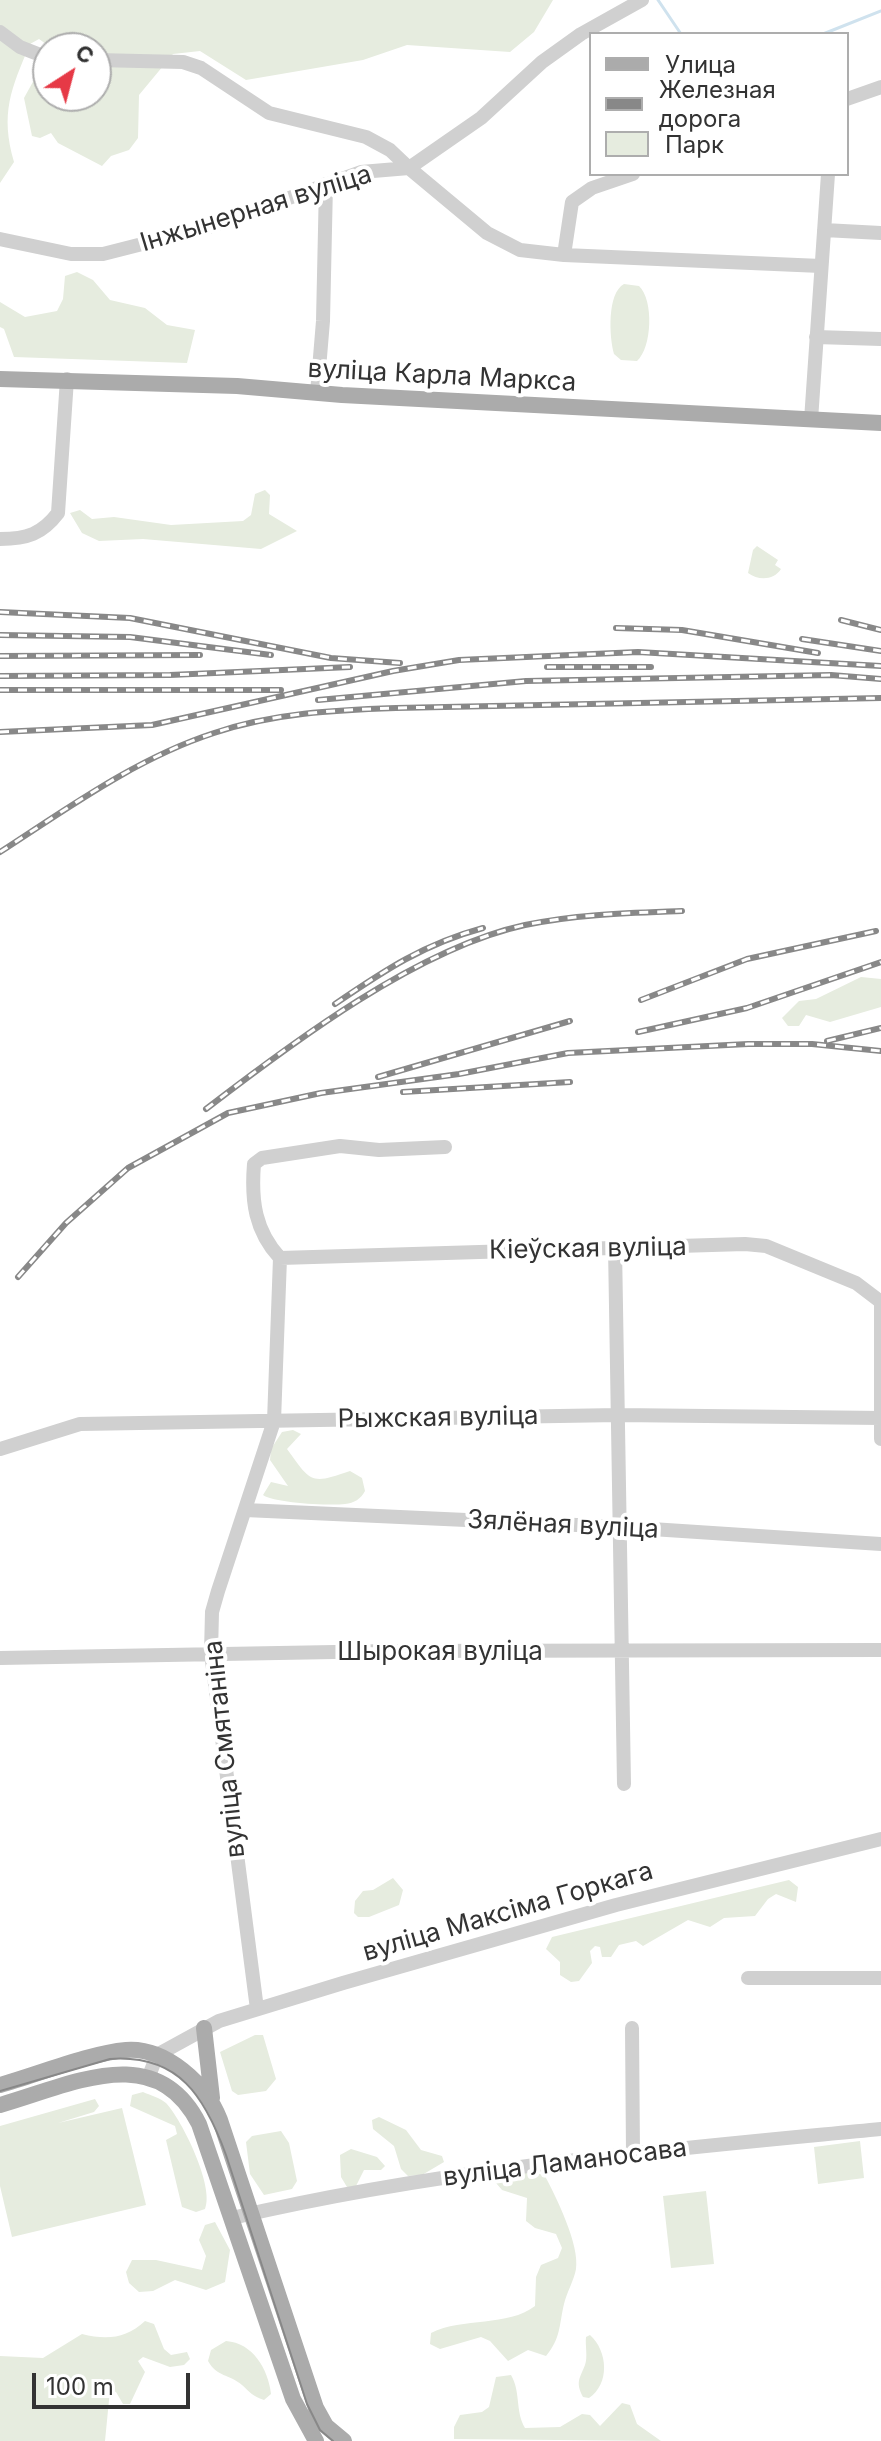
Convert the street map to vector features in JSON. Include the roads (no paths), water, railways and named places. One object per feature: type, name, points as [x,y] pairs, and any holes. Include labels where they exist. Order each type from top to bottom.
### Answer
[{"type":"main road","name":"вуліца Карла Маркса","points":[[0,379],[67,379],[881,423]]},
{"type":"main road","points":[[204,2028],[204,2051],[215,2107],[316,2408],[326,2426],[344,2441]]},
{"type":"main road","points":[[0,2085],[124,2050],[157,2055],[186,2074],[215,2107]]},
{"type":"main road","name":"вуліца Максіма Горкага","points":[[0,2105],[123,2072],[157,2055]]},
{"type":"main road","name":"вуліца Максіма Горкага","points":[[123,2072],[149,2076]]},
{"type":"main road","points":[[149,2076],[164,2082],[190,2106],[232,2218],[293,2399],[314,2438]]},
{"type":"street","points":[[590,32],[642,0]]},
{"type":"street","points":[[0,32],[32,52]]},
{"type":"street","points":[[112,60],[183,62],[201,68],[269,113],[366,137],[390,150],[409,168],[481,118],[552,55],[589,32]]},
{"type":"street","points":[[849,98],[881,87]]},
{"type":"street","name":"Інжынерная вуліца","points":[[0,239],[71,254],[103,254],[209,227],[361,172],[409,168],[503,243],[520,250],[564,255],[821,266]]},
{"type":"street","points":[[564,255],[572,202],[592,188],[627,176]]},
{"type":"street","points":[[811,420],[828,176]]},
{"type":"street","points":[[317,393],[323,321],[326,184]]},
{"type":"street","points":[[824,230],[881,233]]},
{"type":"street","points":[[816,337],[881,339]]},
{"type":"street","points":[[0,539],[26,539],[48,527],[58,513],[67,379]]},
{"type":"street","points":[[280,1258],[263,1239],[257,1221],[254,1164],[262,1158],[340,1146],[379,1150],[445,1147]]},
{"type":"street","name":"Кіеўская вуліца","points":[[280,1258],[615,1247],[766,1246],[856,1283],[881,1302]]},
{"type":"street","points":[[615,1247],[624,1784]]},
{"type":"street","name":"вуліца Смятаніна","points":[[257,2009],[211,1653],[212,1612],[274,1421],[280,1258]]},
{"type":"street","points":[[881,1302],[881,1439]]},
{"type":"street","name":"Рыжская вуліца","points":[[0,1449],[80,1424],[619,1415],[881,1418]]},
{"type":"street","name":"Зялёная вуліца","points":[[245,1510],[621,1527],[881,1544]]},
{"type":"street","name":"Шырокая вуліца","points":[[0,1658],[211,1653],[881,1650]]},
{"type":"street","name":"вуліца Максіма Горкага","points":[[157,2055],[204,2028],[257,2009],[581,1914],[881,1839]]},
{"type":"street","points":[[748,1978],[881,1978]]},
{"type":"street","points":[[632,2028],[633,2154]]},
{"type":"street","points":[[149,2076],[157,2055]]},
{"type":"street","name":"вуліца Ламаносава","points":[[232,2218],[468,2174],[881,2129]]},
{"type":"street","points":[[314,2438],[326,2426]]},
{"type":"waterway","points":[[658,0],[680,32]]},
{"type":"waterway","points":[[828,32],[881,11]]},
{"type":"tram line","points":[[0,2091],[110,2059],[134,2059],[154,2064],[186,2083],[209,2115],[218,2134],[307,2404],[320,2430],[333,2441]]},
{"type":"railway","points":[[0,612],[130,618],[331,658],[400,663]]},
{"type":"railway","points":[[841,620],[881,630]]},
{"type":"railway","points":[[616,628],[682,630],[818,653]]},
{"type":"railway","points":[[0,635],[130,637],[271,655]]},
{"type":"railway","points":[[802,639],[881,651]]},
{"type":"railway","points":[[0,732],[152,725],[393,671],[459,660],[638,652],[881,666]]},
{"type":"railway","points":[[0,656],[200,655]]},
{"type":"railway","points":[[0,676],[170,675],[350,667]]},
{"type":"railway","points":[[547,667],[651,667]]},
{"type":"railway","points":[[318,700],[526,681],[831,675],[881,679]]},
{"type":"railway","points":[[0,690],[281,690]]},
{"type":"railway","points":[[0,852],[104,785],[185,743],[236,726],[281,717],[396,708],[881,698]]},
{"type":"railway","points":[[206,1109],[358,1001],[442,954],[484,937],[545,921],[682,911]]},
{"type":"railway","points":[[335,1004],[406,959],[483,928]]},
{"type":"railway","points":[[641,1000],[747,959],[876,931]]},
{"type":"railway","points":[[638,1032],[747,1008],[881,962]]},
{"type":"railway","points":[[378,1077],[570,1021]]},
{"type":"railway","points":[[827,1041],[881,1028]]},
{"type":"railway","points":[[18,1277],[66,1223],[128,1168],[228,1113],[321,1093],[459,1074],[568,1053],[748,1044],[812,1044],[881,1051]]},
{"type":"railway","points":[[403,1092],[570,1082]]}]
